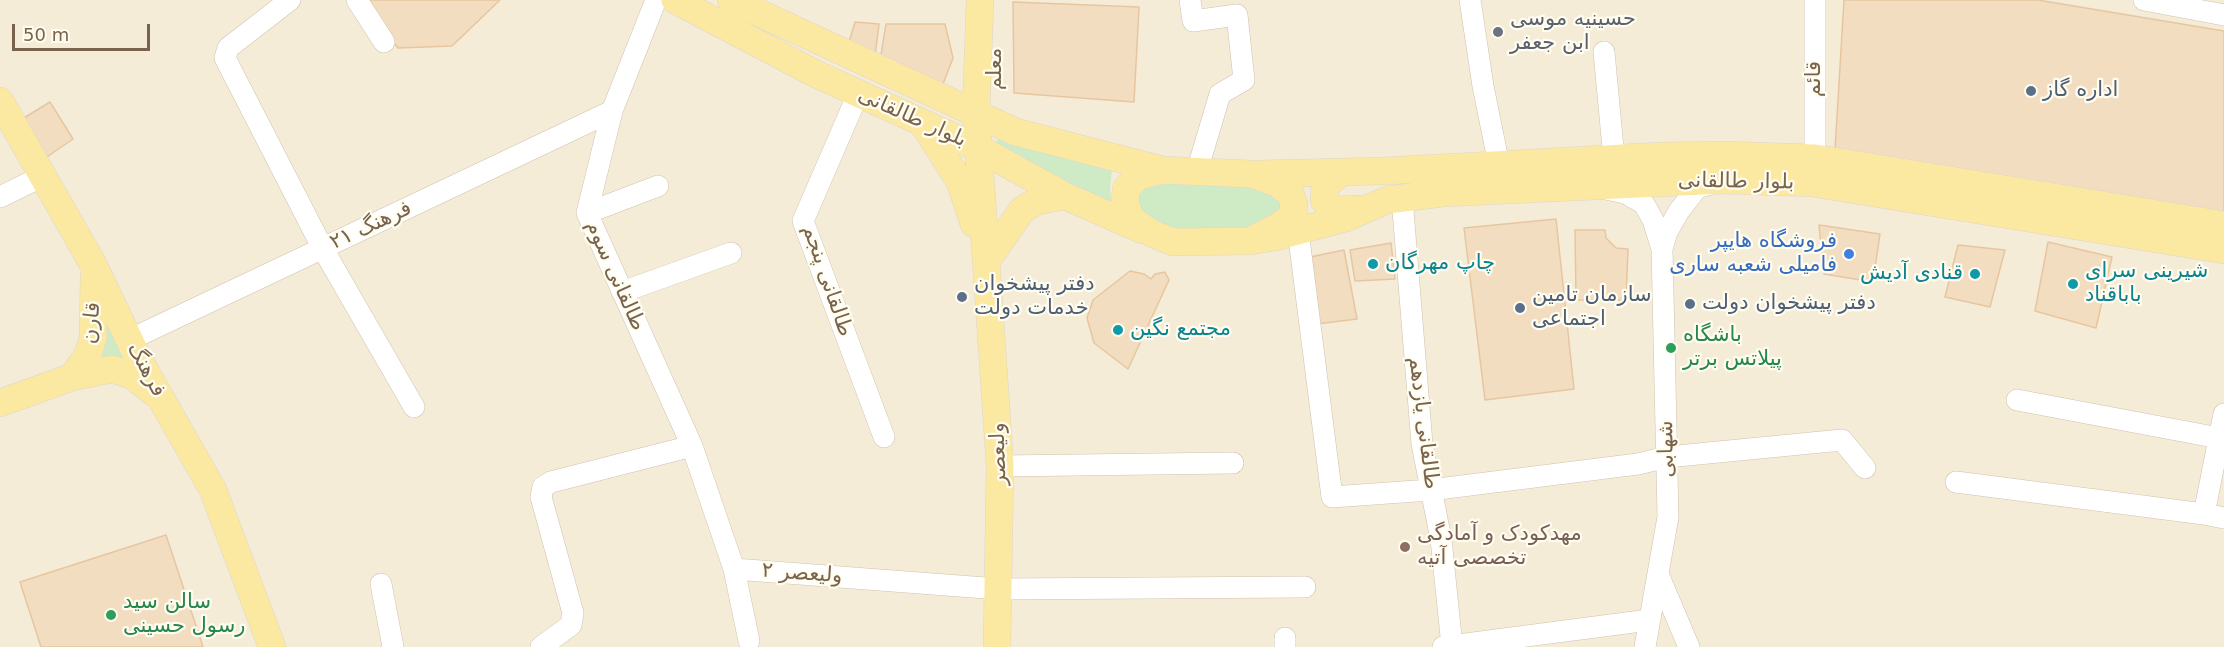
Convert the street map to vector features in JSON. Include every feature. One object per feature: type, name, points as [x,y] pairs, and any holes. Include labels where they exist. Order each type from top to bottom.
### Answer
[{"type":"main road","name":"بلوار طالقانی","points":[[675,0],[858,94],[978,148],[1065,195],[1173,242],[1250,241],[1346,218],[1387,200],[1443,193],[1725,180],[1812,183],[2224,250]]},
{"type":"main road","name":"بلوار طالقانی","points":[[731,0],[1016,132],[1164,170]]},
{"type":"main road","name":"معلم","points":[[978,148],[976,113],[980,0]]},
{"type":"main road","name":"معلم","points":[[996,0],[996,99],[1000,111],[1016,132]]},
{"type":"main road","points":[[930,94],[955,88],[967,75],[980,42]]},
{"type":"main road","name":"فرهنگ","points":[[0,101],[93,264],[129,340],[213,490],[272,647]]},
{"type":"main road","points":[[924,125],[960,182],[986,262]]},
{"type":"main road","name":"ولیعصر","points":[[978,148],[1000,466],[998,647]]},
{"type":"main road","name":"بلوار طالقانی","points":[[1251,174],[1725,155],[1815,158],[2224,225]]},
{"type":"main road","points":[[1151,233],[1131,219],[1125,203],[1126,189],[1138,176],[1164,170],[1251,174],[1277,183],[1290,193],[1294,204],[1293,215],[1279,226],[1250,241]]},
{"type":"main road","points":[[1343,172],[1325,185],[1324,200],[1334,210],[1367,209]]},
{"type":"main road","points":[[986,262],[1022,210],[1038,201],[1065,195]]},
{"type":"main road","name":"قارن","points":[[72,377],[88,356],[93,338],[93,264]]},
{"type":"main road","name":"قارن","points":[[0,403],[72,377],[112,369],[133,376],[161,399]]},
{"type":"street","points":[[290,0],[228,48],[225,58],[323,249],[414,406]]},
{"type":"street","points":[[357,0],[384,42]]},
{"type":"street","name":"طالقانی سوم","points":[[656,0],[612,111],[587,213],[692,446]]},
{"type":"street","points":[[1190,0],[1193,21],[1237,15],[1244,81],[1220,94],[1197,171]]},
{"type":"street","points":[[1470,0],[1483,86],[1499,165]]},
{"type":"street","name":"قائم","points":[[1815,0],[1815,158]]},
{"type":"street","points":[[2158,1],[2219,15]]},
{"type":"street","points":[[1604,52],[1614,159]]},
{"type":"street","name":"طالقانی پنجم","points":[[858,94],[803,221],[884,437]]},
{"type":"street","name":"فرهنگ ۲۱","points":[[129,340],[612,111]]},
{"type":"street","points":[[0,197],[43,176]]},
{"type":"street","points":[[1662,249],[1667,232],[1697,188],[1725,180]]},
{"type":"street","points":[[587,213],[658,186]]},
{"type":"street","points":[[1588,186],[1625,193],[1644,204],[1653,220],[1662,249]]},
{"type":"street","name":"طالقانی یازدهم","points":[[1402,198],[1422,444],[1441,539],[1452,646]]},
{"type":"street","points":[[1298,231],[1332,497],[1430,489],[1638,464],[1667,457],[1842,440],[1865,468]]},
{"type":"street","name":"شهابی","points":[[1645,647],[1668,517],[1662,249]]},
{"type":"street","points":[[622,292],[731,253]]},
{"type":"street","points":[[2017,400],[2219,438]]},
{"type":"street","points":[[1956,482],[2214,516],[2219,438],[2224,414]]},
{"type":"street","points":[[541,647],[571,625],[573,613],[541,496],[543,487],[551,482],[692,446]]},
{"type":"street","name":"ولیعصر ٢","points":[[692,446],[734,569],[999,589],[1305,587]]},
{"type":"street","points":[[1000,466],[1233,463]]},
{"type":"street","points":[[734,569],[749,641]]},
{"type":"street","points":[[1658,574],[1689,647]]},
{"type":"street","points":[[381,584],[393,647]]},
{"type":"street","points":[[1443,647],[1649,620]]},
{"type":"shaded area","points":[[0,0],[2224,0],[2224,647],[0,647]]},
{"type":"green space","points":[[1006,138],[1112,168],[1110,189],[1112,207],[996,146],[997,140]]},
{"type":"green space","points":[[1146,181],[1252,182],[1280,196],[1284,212],[1267,225],[1212,234],[1151,225],[1135,209],[1133,192]]},
{"type":"green space","points":[[101,299],[142,376],[89,365]]},
{"type":"building","points":[[361,0],[500,0],[452,46],[398,48]]},
{"type":"building","name":"اداره گاز","points":[[1844,0],[2038,0],[2224,31],[2224,212],[1835,150]]},
{"type":"building","points":[[1013,2],[1139,7],[1134,102],[1014,93]]},
{"type":"building","points":[[855,22],[879,24],[874,64],[846,52]]},
{"type":"building","points":[[886,24],[945,24],[953,58],[943,84],[879,67]]},
{"type":"building","points":[[50,102],[73,139],[41,161],[19,121]]},
{"type":"building","name":"سازمان تامین اجتماعی","points":[[1556,219],[1574,389],[1485,400],[1464,228]]},
{"type":"building","name":"فروشگاه هایپر فامیلی شعبه ساری","points":[[1819,225],[1880,234],[1873,282],[1824,274]]},
{"type":"building","points":[[1575,230],[1605,230],[1606,238],[1616,248],[1628,249],[1626,300],[1576,300]]},
{"type":"building","name":"شیرینی سرای باباقناد","points":[[2048,242],[2112,257],[2096,328],[2035,311]]},
{"type":"building","name":"چاپ مهرگان","points":[[1391,243],[1395,279],[1355,281],[1350,250]]},
{"type":"building","name":"قنادی آدیش","points":[[1958,245],[2005,250],[1990,307],[1945,297]]},
{"type":"building","points":[[1344,250],[1357,319],[1317,324],[1310,257]]},
{"type":"building","name":"مجتمع نگین","points":[[1130,271],[1144,274],[1151,279],[1155,274],[1165,272],[1169,280],[1128,369],[1094,343],[1087,318],[1093,300]]},
{"type":"building","name":"سالن سید رسول حسینی","points":[[166,535],[203,647],[41,647],[20,582]]},
{"type":"place","name":"حسینیه موسی ابن جعفر","points":[[1498,32]]},
{"type":"place","name":"اداره گاز","points":[[2031,91]]},
{"type":"place","name":"فروشگاه هایپر فامیلی شعبه ساری","points":[[1849,254]]},
{"type":"place","name":"چاپ مهرگان","points":[[1373,264]]},
{"type":"place","name":"قنادی آدیش","points":[[1975,274]]},
{"type":"place","name":"شیرینی سرای باباقناد","points":[[2073,284]]},
{"type":"place","name":"دفتر پیشخوان خدمات دولت","points":[[962,297]]},
{"type":"place","name":"دفتر پیشخوان دولت","points":[[1690,304]]},
{"type":"place","name":"سازمان تامین اجتماعی","points":[[1520,308]]},
{"type":"place","name":"مجتمع نگین","points":[[1118,330]]},
{"type":"place","name":"باشگاه پیلاتس برتر","points":[[1671,348]]},
{"type":"place","name":"مهدکودک و آمادگی تخصصی آتیه","points":[[1405,547]]},
{"type":"place","name":"سالن سید رسول حسینی","points":[[111,615]]}]
